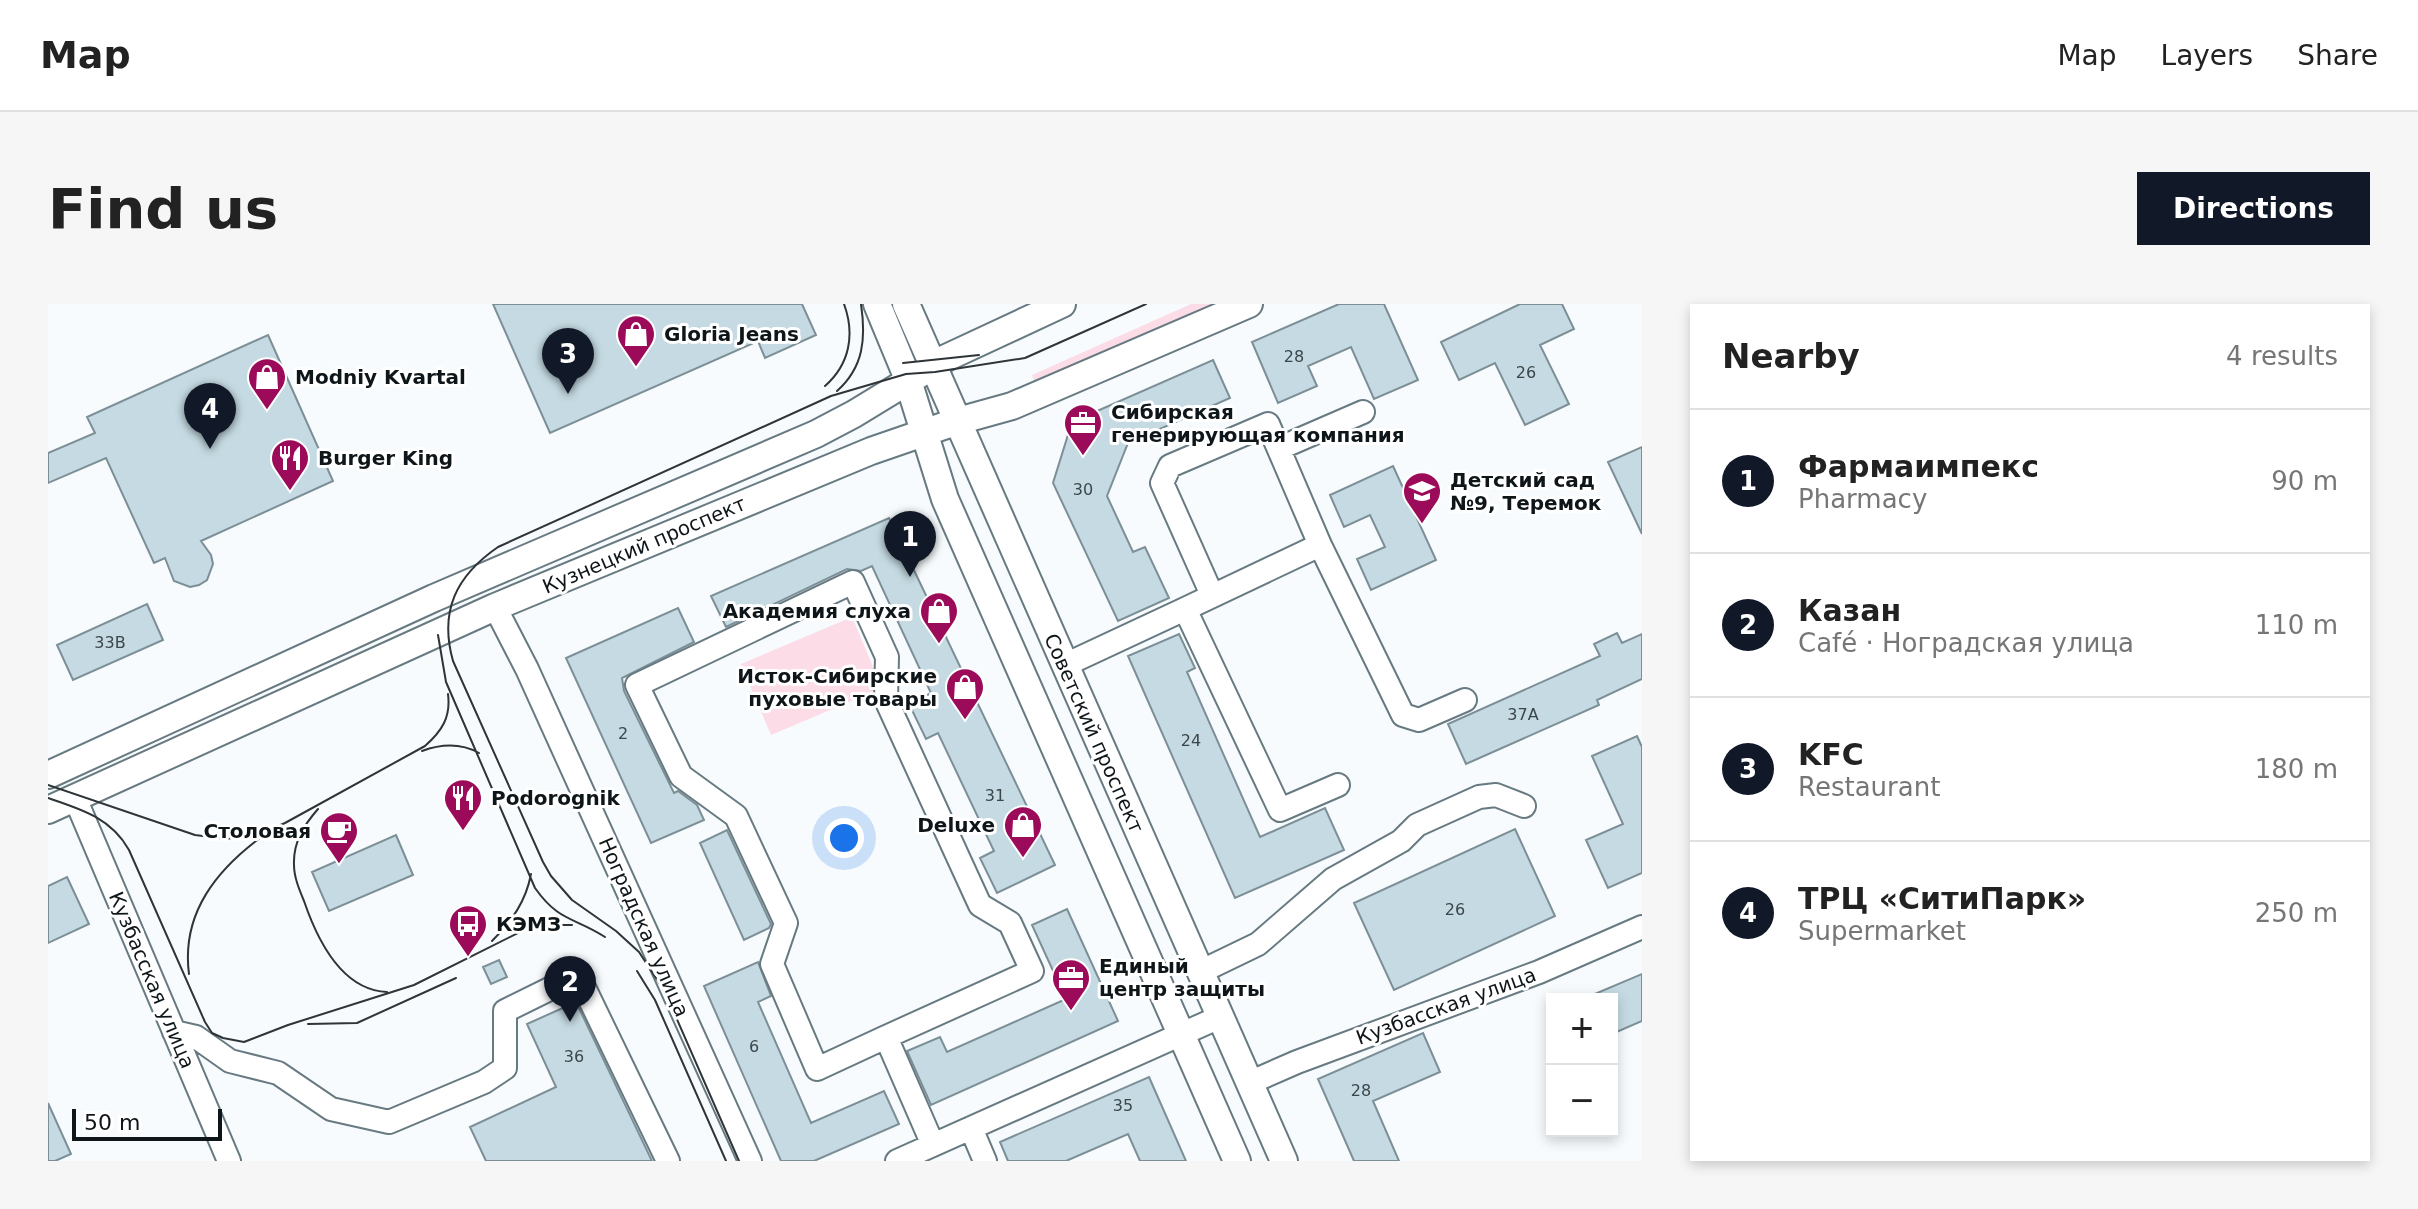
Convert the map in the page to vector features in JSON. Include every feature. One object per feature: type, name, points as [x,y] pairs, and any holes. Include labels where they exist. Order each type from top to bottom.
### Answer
[{"type":"main road","points":[[877,304],[908,382],[950,511],[1237,1161]]},
{"type":"main road","name":"Советский проспект","points":[[906,304],[1284,1161]]},
{"type":"main road","name":"Кузнецкий проспект","points":[[48,775],[444,594],[816,434],[933,366],[1062,304]]},
{"type":"main road","name":"Кузнецкий проспект","points":[[48,810],[495,607],[871,451],[1012,406],[1249,304]]},
{"type":"street","points":[[1280,448],[1363,412]]},
{"type":"street","points":[[1212,595],[1162,483],[1170,466],[1268,424],[1320,545],[1403,715],[1419,720],[1465,700]]},
{"type":"street","points":[[1065,665],[1320,545]]},
{"type":"street","points":[[853,582],[887,657],[886,700],[980,905],[1010,923],[1032,971],[886,1037],[817,1069],[772,964],[786,923],[736,816],[681,776],[637,685],[853,582]]},
{"type":"street","name":"Ноградская улица","points":[[495,607],[527,669],[750,1161]]},
{"type":"street","points":[[1185,609],[1280,810],[1338,785]]},
{"type":"street","points":[[1200,972],[1258,944],[1333,879],[1401,841],[1417,825],[1479,797],[1496,795],[1524,806]]},
{"type":"street","name":"Кузбасская улица","points":[[75,798],[229,1161]]},
{"type":"street","name":"Кузбасская улица","points":[[1249,1083],[1297,1062],[1539,972],[1642,927]]},
{"type":"street","points":[[174,1032],[196,1037],[230,1061],[278,1073],[331,1109],[389,1122],[484,1082],[505,1068],[505,1011],[578,975],[668,1161]]},
{"type":"street","points":[[897,1161],[1220,1017]]},
{"type":"street","points":[[886,1037],[933,1145]]},
{"type":"street","points":[[971,1128],[985,1161]]},
{"type":"shaded area","points":[[1191,304],[1223,304],[1036,387],[1032,375]]},
{"type":"shaded area","points":[[852,617],[882,688],[771,735],[741,664]]},
{"type":"building","points":[[493,304],[802,304],[816,335],[765,358],[758,341],[550,433]]},
{"type":"building","points":[[1339,304],[1384,304],[1418,380],[1374,399],[1351,347],[1308,366],[1317,386],[1278,403],[1252,342]]},
{"type":"building","points":[[1520,304],[1562,304],[1574,329],[1540,345],[1569,404],[1525,425],[1495,363],[1459,380],[1441,342]]},
{"type":"building","points":[[268,335],[333,481],[201,541],[213,564],[207,580],[190,587],[174,581],[165,558],[154,563],[106,458],[48,483],[48,453],[95,433],[87,417]]},
{"type":"building","points":[[1213,360],[1230,398],[1128,443],[1107,496],[1133,552],[1145,547],[1169,598],[1118,621],[1053,483],[1072,422]]},
{"type":"building","points":[[1642,447],[1642,534],[1608,462]]},
{"type":"building","points":[[1393,466],[1436,560],[1371,590],[1357,559],[1385,547],[1370,515],[1344,527],[1330,495]]},
{"type":"building","points":[[889,518],[1055,865],[997,893],[980,858],[994,851],[938,733],[926,739],[909,704],[931,693],[872,566],[861,571],[847,569],[726,627],[711,596]]},
{"type":"building","points":[[147,604],[163,640],[73,680],[57,645]]},
{"type":"building","points":[[678,608],[694,642],[622,678],[624,691],[674,793],[678,791],[697,805],[704,820],[651,843],[566,658]]},
{"type":"building","points":[[1617,633],[1622,643],[1642,634],[1642,679],[1597,700],[1599,705],[1466,764],[1448,724],[1600,656],[1594,644]]},
{"type":"building","points":[[1179,634],[1195,668],[1187,672],[1260,837],[1325,808],[1344,850],[1235,898],[1128,656]]},
{"type":"building","points":[[1637,736],[1642,747],[1642,873],[1608,888],[1586,840],[1623,824],[1592,756]]},
{"type":"building","points":[[1515,829],[1555,916],[1394,990],[1354,903]]},
{"type":"building","points":[[727,830],[771,924],[769,928],[744,940],[700,843]]},
{"type":"building","points":[[396,835],[413,875],[329,911],[312,872]]},
{"type":"building","points":[[67,877],[89,924],[48,943],[48,886]]},
{"type":"building","points":[[1067,909],[1118,1021],[931,1105],[907,1051],[940,1037],[947,1052],[1066,999],[1032,925]]},
{"type":"building","points":[[499,960],[507,977],[491,984],[483,967]]},
{"type":"building","points":[[758,962],[771,996],[758,1002],[811,1123],[884,1091],[899,1124],[814,1161],[781,1161],[704,986]]},
{"type":"building","points":[[1642,974],[1642,1021],[1618,1031],[1618,993],[1597,993]]},
{"type":"building","points":[[576,1002],[652,1161],[486,1161],[470,1127],[556,1087],[527,1024]]},
{"type":"building","points":[[1423,1033],[1440,1072],[1373,1101],[1399,1161],[1354,1161],[1318,1079]]},
{"type":"building","points":[[1149,1077],[1186,1161],[1140,1161],[1128,1134],[1066,1161],[1008,1161],[1000,1142]]},
{"type":"building","points":[[48,1103],[71,1154],[55,1161],[48,1161]]},
{"type":"tram line","points":[[825,386],[840,368],[848,348],[849,326],[844,304]]},
{"type":"tram line","points":[[837,391],[858,362],[863,340],[861,304]]},
{"type":"tram line","points":[[739,1161],[665,992],[639,952],[616,931],[572,900],[543,862],[453,661],[448,626],[454,596],[471,570],[498,547],[831,396],[906,374],[1025,358],[1146,304]]},
{"type":"tram line","points":[[903,363],[979,355]]},
{"type":"tram line","points":[[438,635],[446,682],[535,888],[560,913],[605,937]]},
{"type":"tram line","points":[[48,785],[195,835],[226,839],[262,833],[425,746],[444,723],[448,694]]},
{"type":"tram line","points":[[422,751],[451,746],[465,747],[479,753]]},
{"type":"tram line","points":[[48,798],[94,816],[122,839],[205,1022],[212,1033],[223,1038],[244,1042],[414,985],[528,928],[572,925]]},
{"type":"tram line","points":[[318,809],[304,828],[295,849],[294,870],[300,892],[316,931],[333,960],[356,982],[387,992]]},
{"type":"tram line","points":[[189,974],[191,931],[206,894],[231,862],[264,835]]},
{"type":"tram line","points":[[492,941],[517,910],[531,874]]},
{"type":"tram line","points":[[637,971],[655,1000],[726,1161]]},
{"type":"tram line","points":[[308,1024],[357,1023],[456,978]]},
{"type":"place","name":"Gloria Jeans","points":[[636,368]]},
{"type":"place","name":"KFC","points":[[568,394]]},
{"type":"place","name":"Modniy Kvartal","points":[[267,411]]},
{"type":"place","name":"ТРЦ «СитиПарк»","points":[[210,449]]},
{"type":"place","name":"Сибирская генерирующая компания","points":[[1083,457]]},
{"type":"place","name":"Burger King","points":[[290,492]]},
{"type":"place","name":"Детский сад №9, Теремок","points":[[1422,525]]},
{"type":"place","name":"Фармаимпекс","points":[[910,577]]},
{"type":"place","name":"Академия слуха","points":[[939,645]]},
{"type":"place","name":"Исток-Сибирские пуховые товары","points":[[965,721]]},
{"type":"place","name":"Podorognik","points":[[463,832]]},
{"type":"place","name":"Deluxe","points":[[1023,859]]},
{"type":"place","name":"Столовая","points":[[339,865]]},
{"type":"place","name":"КЭМЗ","points":[[468,958]]},
{"type":"place","name":"Единый центр защиты","points":[[1071,1012]]},
{"type":"place","name":"Казан","points":[[570,1022]]}]
